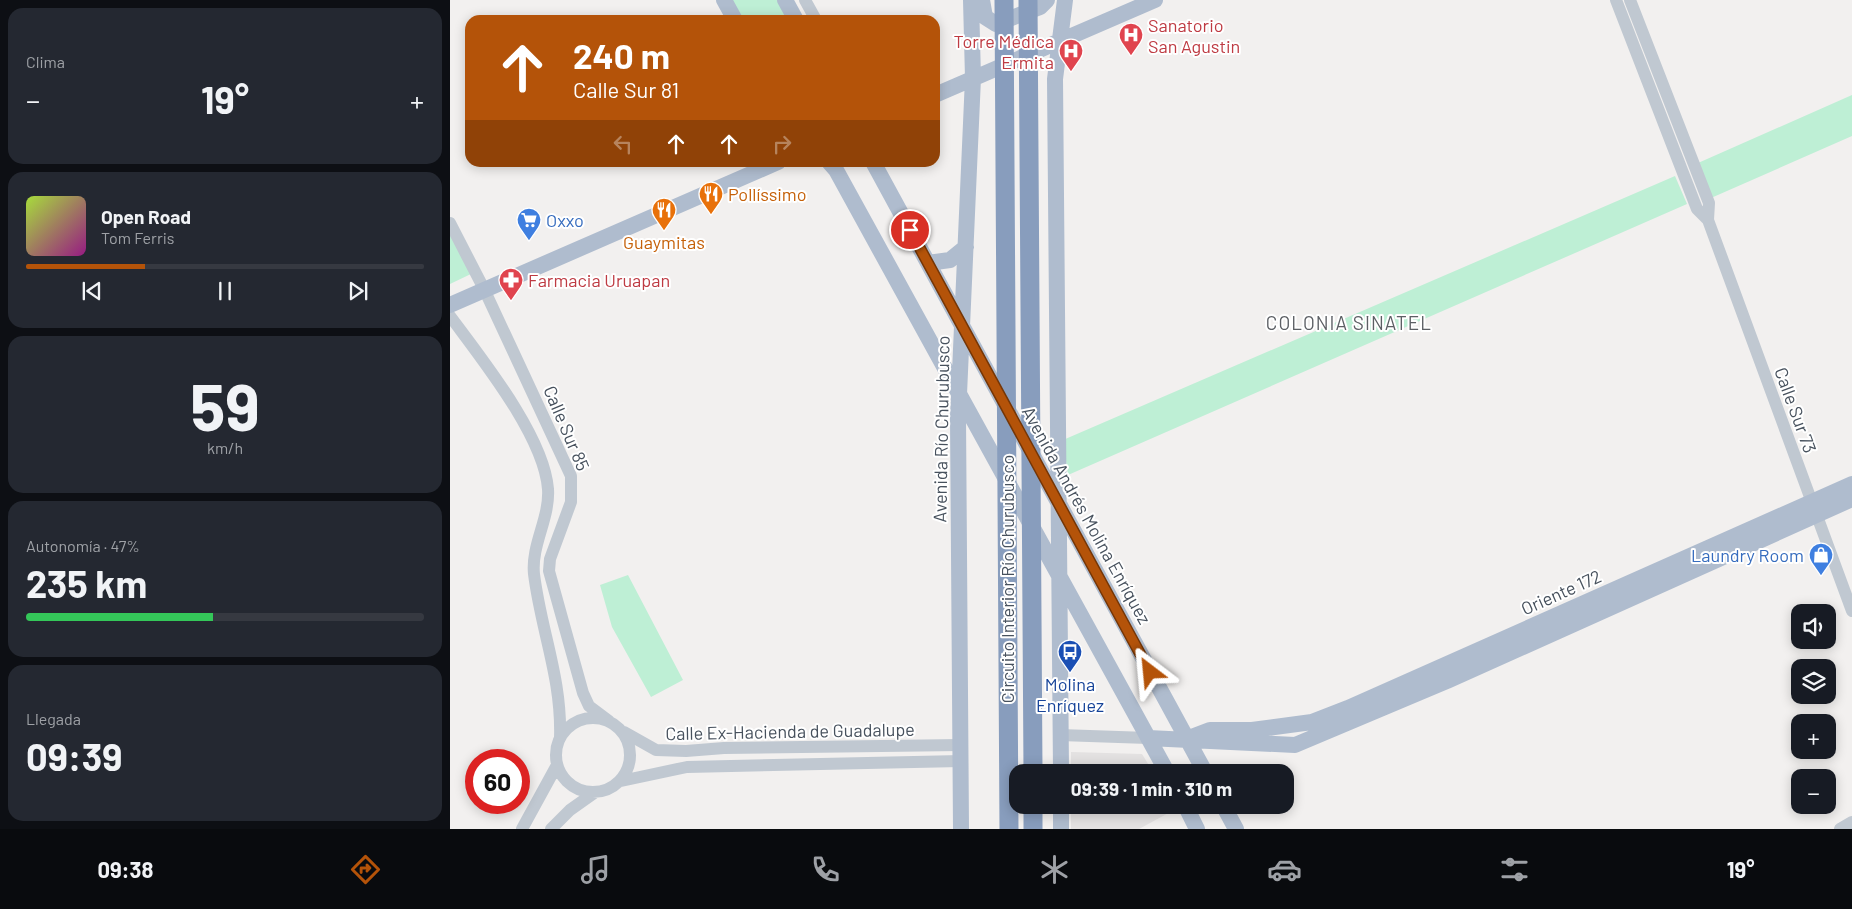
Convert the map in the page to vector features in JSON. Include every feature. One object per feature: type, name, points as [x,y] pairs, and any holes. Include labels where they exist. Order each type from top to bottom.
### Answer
[{"type":"highway","name":"Circuito Interior Río Churubusco","points":[[1004,0],[1009,829]]},
{"type":"highway","name":"Circuito Interior Río Churubusco","points":[[1028,0],[1033,764]]},
{"type":"highway","points":[[1033,814],[1033,829]]},
{"type":"main road","points":[[724,0],[732,15]]},
{"type":"main road","points":[[786,0],[794,15]]},
{"type":"main road","name":"Avenida Río Churubusco","points":[[961,829],[960,396],[973,78],[972,0]]},
{"type":"main road","points":[[982,0],[985,17],[996,24],[1040,7],[1047,0]]},
{"type":"main road","points":[[1061,764],[1055,79],[1065,0]]},
{"type":"main road","points":[[940,93],[1154,0]]},
{"type":"main road","points":[[450,304],[766,167]]},
{"type":"main road","points":[[833,167],[1163,764]]},
{"type":"main road","name":"Avenida Andrés Molina Enríquez","points":[[876,167],[1201,764]]},
{"type":"main road","points":[[928,263],[950,260],[966,247]]},
{"type":"main road","name":"Oriente 172","points":[[1187,739],[1224,744],[1295,745],[1447,681],[1813,509],[1852,484]]},
{"type":"main road","name":"Oriente 172","points":[[1187,739],[1210,730],[1252,730],[1312,722],[1813,509],[1852,499]]},
{"type":"main road","points":[[1148,738],[1187,739]]},
{"type":"main road","points":[[1061,814],[1061,829]]},
{"type":"main road","points":[[1190,814],[1197,829]]},
{"type":"main road","points":[[1228,814],[1236,829]]},
{"type":"street","points":[[805,0],[813,15]]},
{"type":"street","name":"Calle Sur 73","points":[[1616,0],[1697,208],[1708,220],[1852,611]]},
{"type":"street","name":"Calle Sur 73","points":[[1630,0],[1709,204],[1708,220]]},
{"type":"street","name":"Calle Sur 85","points":[[450,223],[484,289],[572,476],[571,502],[550,559],[550,581],[583,693],[589,706],[609,721]]},
{"type":"street","points":[[450,316],[520,416],[546,476],[548,498],[544,522],[535,552],[534,572],[561,704],[560,738],[556,752],[557,765],[562,776],[570,786],[594,793],[609,790],[621,781],[628,770],[631,757],[630,744],[624,732],[609,721],[586,718],[567,729],[560,738]]},
{"type":"street","name":"Calle Ex-Hacienda de Guadalupe","points":[[624,732],[656,750],[686,751],[724,748],[961,753]]},
{"type":"street","points":[[1060,735],[1148,738]]},
{"type":"street","name":"Calle Ex-Hacienda de Guadalupe","points":[[621,781],[688,767],[961,753]]},
{"type":"street","points":[[522,829],[557,765]]},
{"type":"street","points":[[551,829],[570,810],[594,793]]},
{"type":"street","points":[[1840,829],[1852,822]]},
{"type":"shaded area","points":[[1071,752],[1142,754],[1148,764],[1071,764]]},
{"type":"shaded area","points":[[1071,814],[1167,814],[1139,829],[1071,829]]},
{"type":"green space","points":[[727,0],[777,0],[785,15],[736,15]]},
{"type":"green space","points":[[1852,95],[1852,136],[1711,198],[1698,163]]},
{"type":"green space","points":[[1675,176],[1687,204],[1068,475],[1063,440]]},
{"type":"green space","points":[[450,228],[473,273],[450,284]]},
{"type":"green space","points":[[628,575],[683,680],[651,697],[612,627],[600,585]]},
{"type":"place","name":"Sanatorio San Agustin","points":[[1131,56]]},
{"type":"place","name":"Torre Médica Ermita","points":[[1071,72]]},
{"type":"place","name":"Pollíssimo","points":[[711,215]]},
{"type":"place","name":"Guaymitas","points":[[664,231]]},
{"type":"place","name":"Oxxo","points":[[529,241]]},
{"type":"place","name":"Farmacia Uruapan","points":[[511,301]]},
{"type":"place","name":"Laundry Room","points":[[1821,576]]},
{"type":"place","name":"Molina Enríquez","points":[[1070,673]]},
{"type":"district","name":"COLONIA SINATEL","points":[[1349,322]]},
{"type":"route","points":[[910,230],[1150,672]]}]
